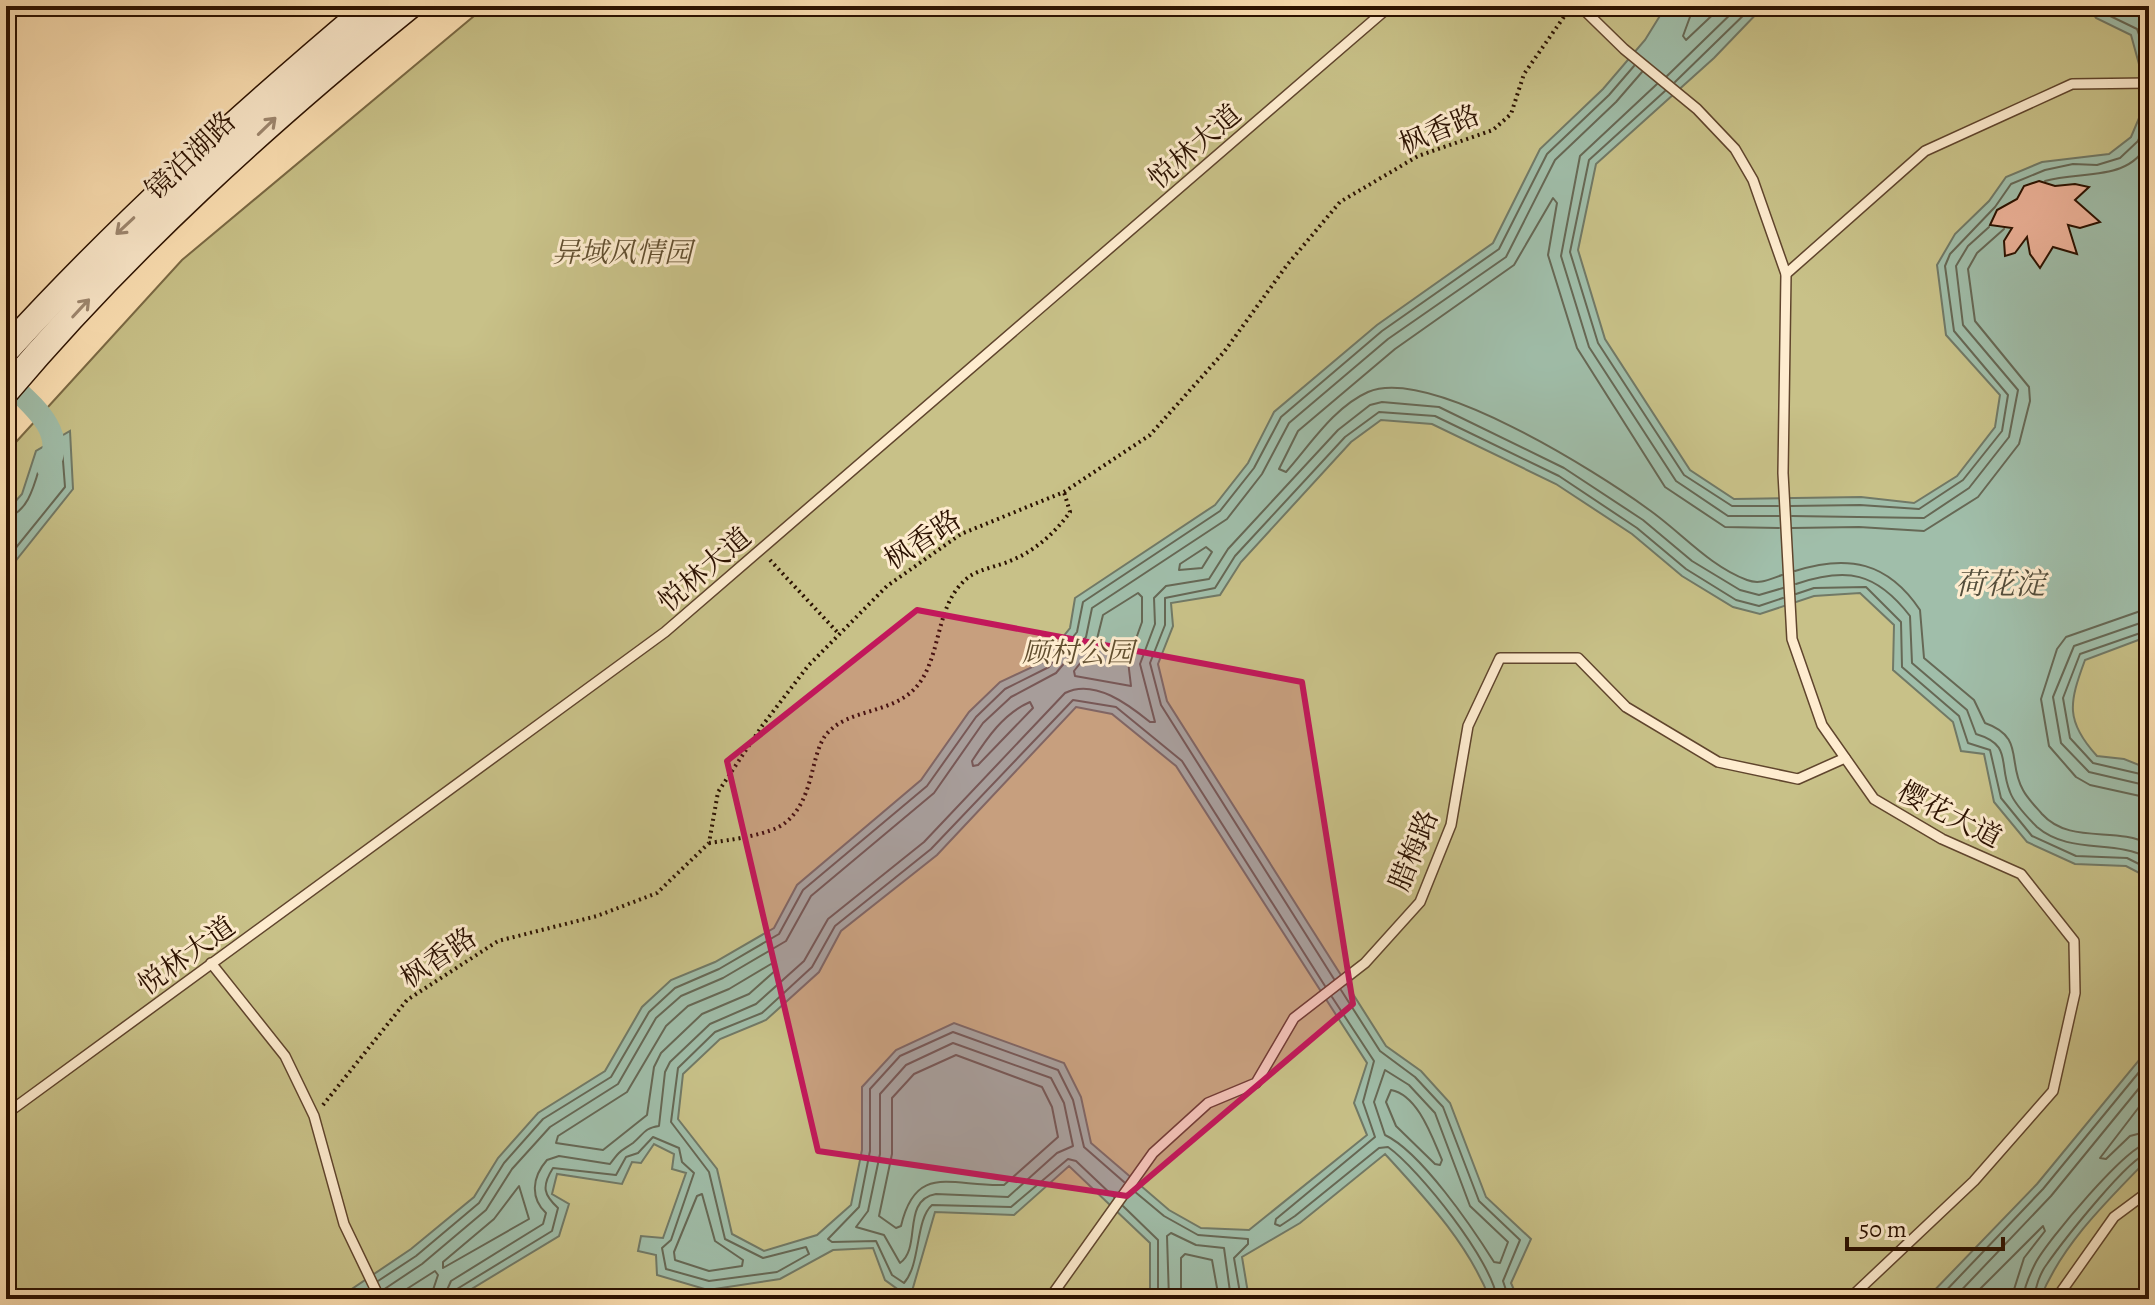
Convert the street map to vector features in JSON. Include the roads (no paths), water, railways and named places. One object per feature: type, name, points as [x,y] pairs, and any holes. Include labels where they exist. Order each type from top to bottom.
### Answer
[{"type":"street","name":"镜泊湖路","points":[[7,349],[109,241],[278,84],[371,6]]},
{"type":"street","name":"镜泊湖路","points":[[6,391],[129,258],[296,98],[409,6]]},
{"type":"lane","name":"悦林大道","points":[[6,1114],[665,632],[1390,6]]},
{"type":"lane","name":"樱花大道","points":[[1580,6],[1624,49],[1697,109],[1735,149],[1753,180],[1786,274],[1783,473],[1792,639],[1822,725],[1874,799],[1942,839],[2021,874],[2074,941],[2075,993],[2053,1091],[1974,1181],[1849,1299]]},
{"type":"lane","points":[[1786,274],[1925,151],[2072,84],[2149,83]]},
{"type":"lane","name":"腊梅路","points":[[1050,1298],[1106,1214],[1153,1153],[1208,1103],[1256,1083],[1294,1018],[1365,963],[1420,902],[1451,825],[1468,726],[1500,658],[1578,658],[1626,707],[1718,762],[1798,779],[1845,758]]},
{"type":"lane","points":[[211,963],[285,1056],[314,1116],[344,1224],[380,1299]]},
{"type":"lane","points":[[2056,1299],[2114,1217],[2149,1191]]},
{"type":"water","name":"荷花淀","points":[[1666,6],[1764,6],[1714,58],[1596,164],[1578,250],[1605,339],[1690,470],[1734,499],[1861,497],[1914,503],[1957,476],[1995,427],[2000,395],[1946,335],[1937,265],[1955,234],[1989,201],[2006,177],[2042,162],[2109,154],[2131,137],[2148,97],[2131,35],[2096,18],[2088,6],[2149,6],[2149,636],[2085,660],[2073,700],[2073,711],[2079,732],[2097,756],[2124,759],[2149,769],[2149,878],[2126,866],[2075,864],[2027,842],[1994,802],[1984,754],[1961,751],[1953,722],[1893,670],[1894,625],[1860,593],[1814,596],[1760,614],[1733,607],[1682,576],[1632,534],[1556,484],[1432,424],[1381,420],[1351,442],[1241,562],[1220,595],[1171,603],[1173,626],[1158,664],[1167,701],[1386,1046],[1421,1071],[1450,1103],[1486,1197],[1531,1239],[1511,1283],[1518,1299],[1490,1299],[1457,1240],[1385,1154],[1300,1223],[1242,1257],[1249,1299],[1150,1299],[1150,1243],[1069,1166],[1014,1215],[935,1212],[910,1298],[885,1280],[873,1248],[833,1250],[780,1279],[708,1290],[657,1275],[656,1255],[638,1251],[641,1236],[663,1238],[686,1173],[672,1169],[674,1154],[654,1144],[641,1163],[632,1162],[622,1184],[557,1174],[552,1194],[569,1204],[559,1236],[455,1299],[337,1299],[411,1249],[474,1197],[498,1158],[538,1113],[605,1071],[642,1007],[671,980],[715,962],[774,928],[797,885],[921,780],[969,712],[1000,682],[1043,662],[1070,628],[1075,598],[1215,505],[1248,463],[1274,412],[1377,325],[1493,243],[1540,149],[1603,89],[1645,40]],"holes":[[[1076,707],[1112,714],[1176,766],[1367,1063],[1354,1103],[1367,1135],[1249,1230],[1201,1228],[1169,1210],[1091,1143],[1081,1097],[1064,1063],[954,1023],[896,1050],[862,1087],[862,1150],[851,1205],[817,1235],[764,1251],[732,1234],[717,1169],[678,1119],[683,1074],[720,1039],[766,1020],[819,972],[841,931],[937,855]]]},
{"type":"water","points":[[70,431],[73,489],[6,573],[6,512],[22,494],[36,451]]},
{"type":"water","points":[[2149,1048],[2149,1158],[2073,1241],[2040,1299],[1926,1299],[2037,1184]]},
{"type":"waterway","points":[[6,380],[35,408],[50,430],[53,454],[47,467]]},
{"type":"park label","name":"异域风情园","points":[[622,252]]},
{"type":"park label","name":"顾村公园","points":[[1078,652]]}]
